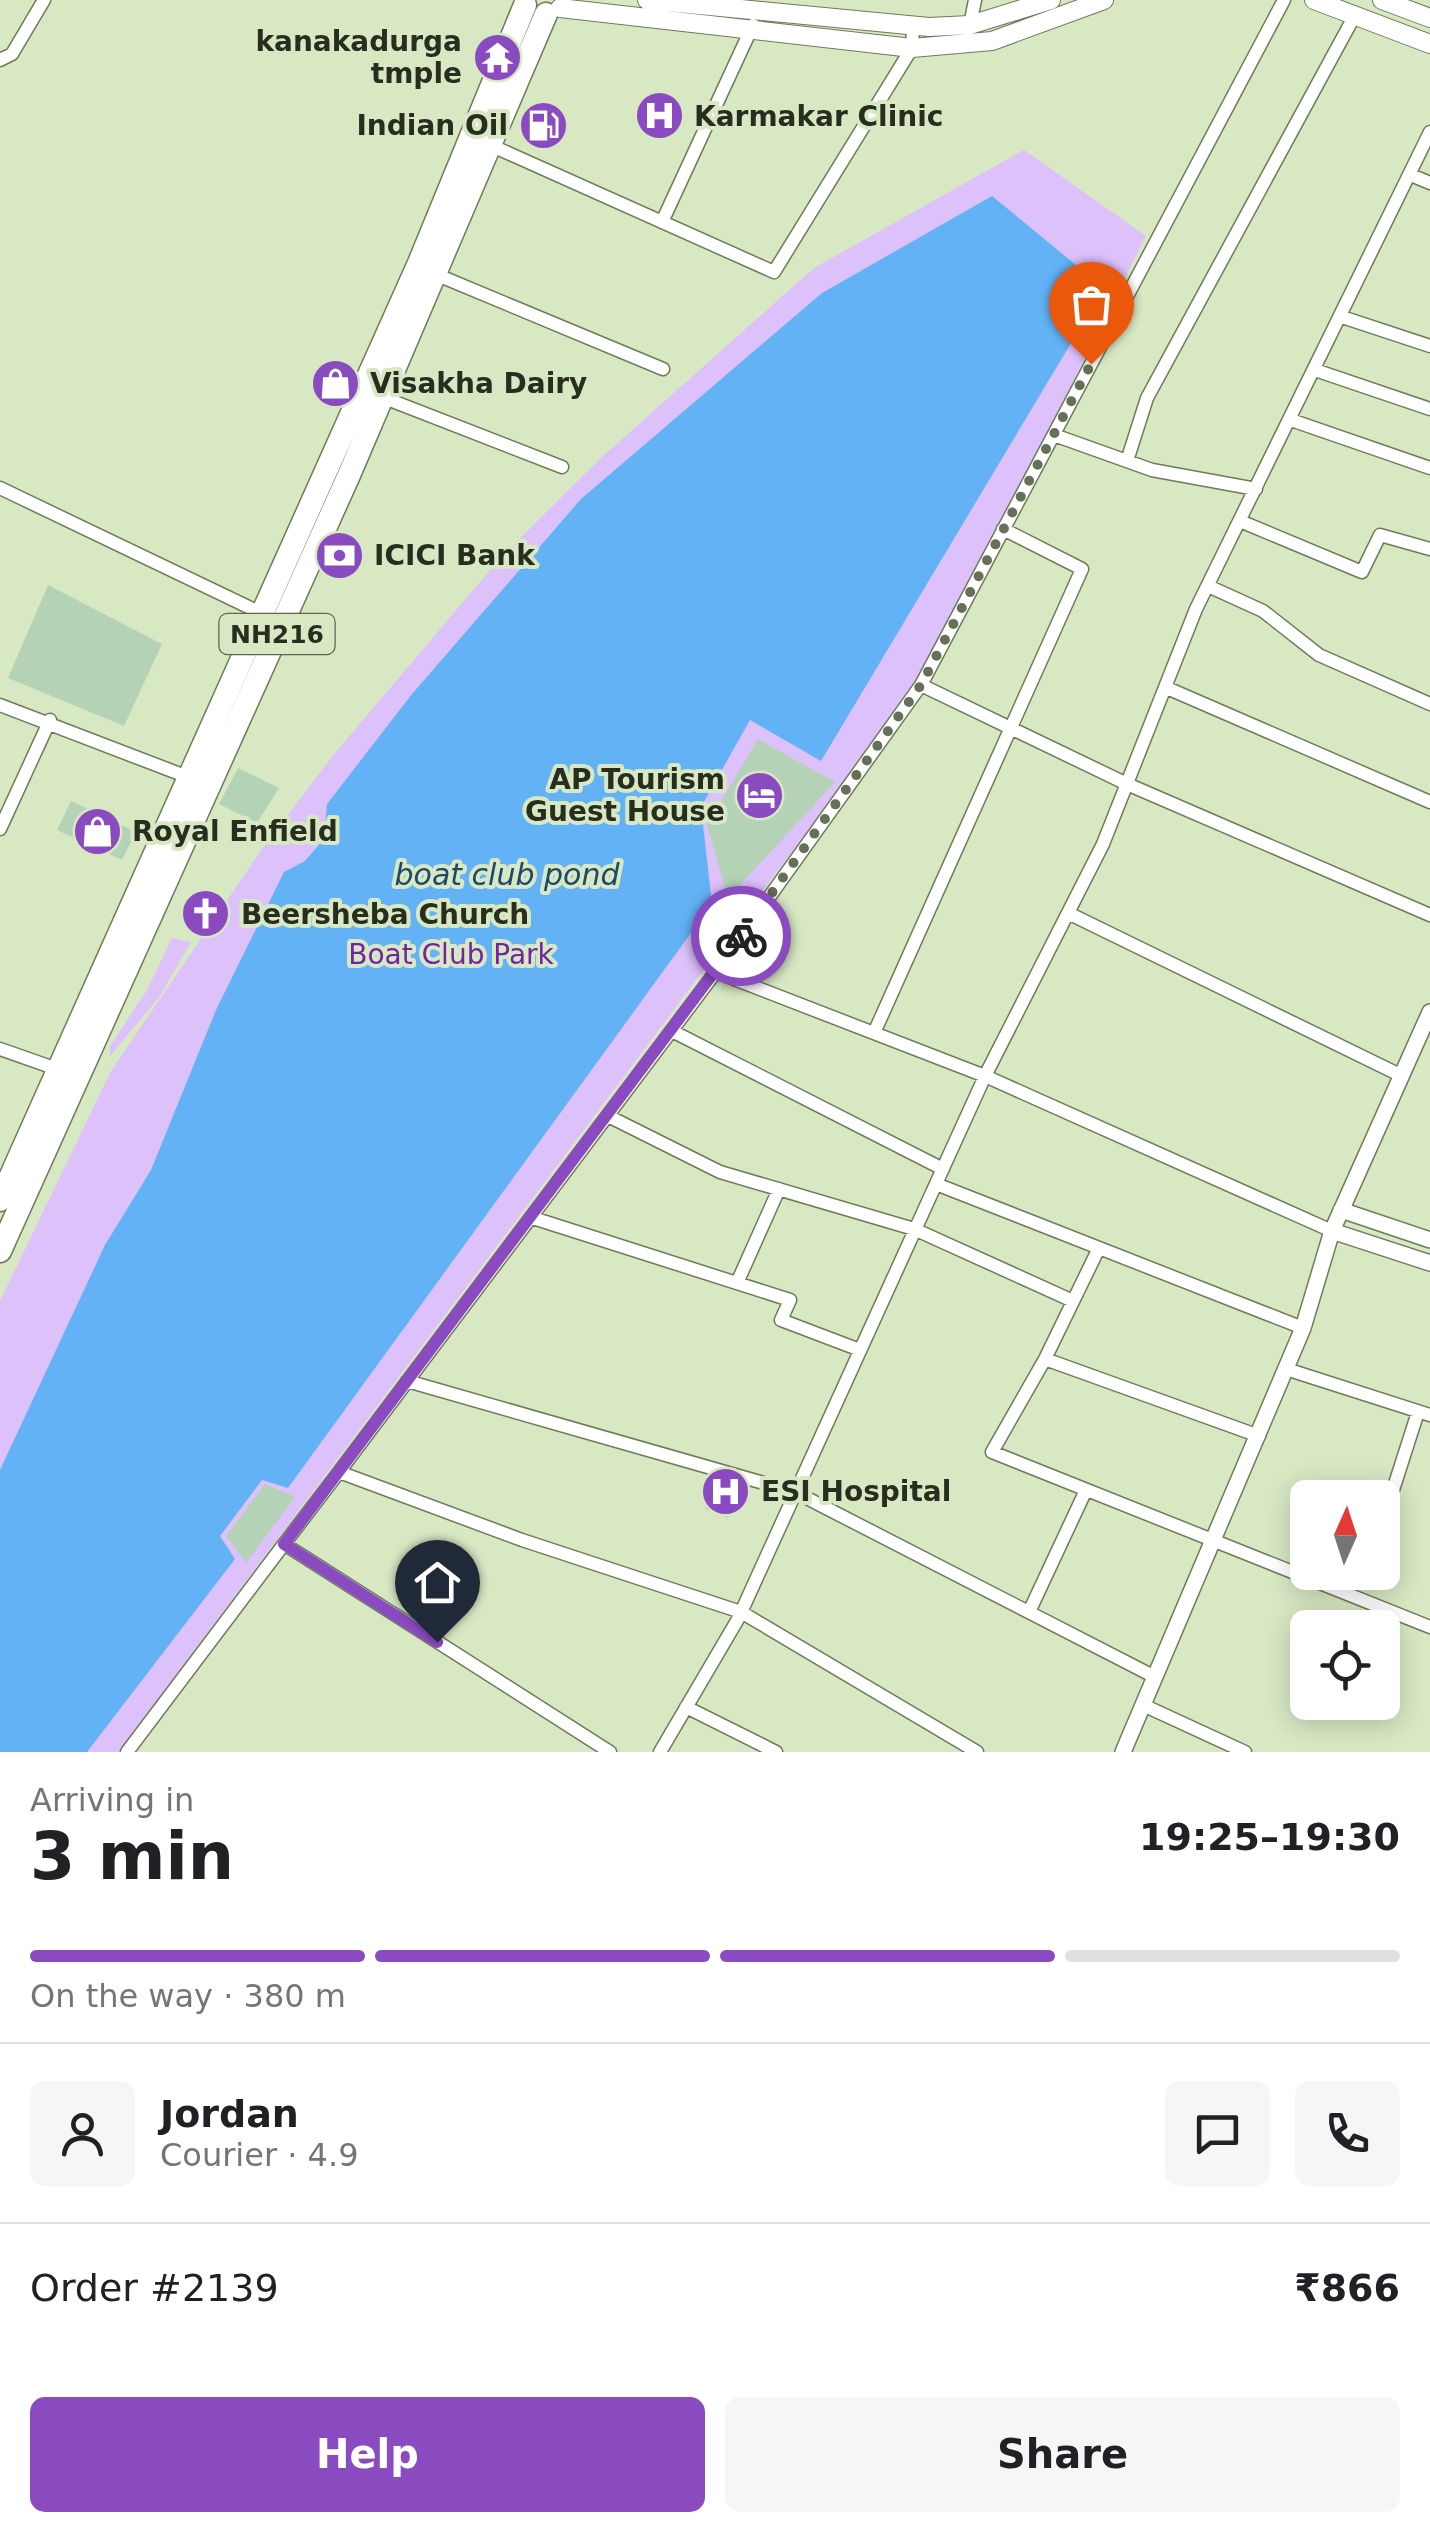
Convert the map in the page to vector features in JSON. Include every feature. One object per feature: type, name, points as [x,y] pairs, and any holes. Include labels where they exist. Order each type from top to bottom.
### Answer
[{"type":"highway","name":"NH216","points":[[0,1251],[382,397],[490,145],[544,5]]},
{"type":"highway","name":"NH216","points":[[0,1200],[186,776],[263,614],[419,263],[544,5]]},
{"type":"main road","points":[[646,0],[912,48],[992,40],[1104,0]]},
{"type":"main road","points":[[544,5],[753,20],[913,26],[970,25],[1050,0]]},
{"type":"main road","points":[[1314,0],[1430,44]]},
{"type":"main road","points":[[1382,0],[1424,11]]},
{"type":"street","points":[[0,60],[12,54],[44,0]]},
{"type":"street","points":[[970,25],[975,0]]},
{"type":"street","points":[[127,1752],[533,1218],[716,972],[921,685],[1284,0]]},
{"type":"street","points":[[1128,462],[1148,398],[1355,15]]},
{"type":"street","points":[[662,222],[753,20]]},
{"type":"street","points":[[490,145],[774,272],[912,48],[913,26]]},
{"type":"street","points":[[660,1752],[741,1612],[985,1076],[1104,844],[1208,586],[1430,132]]},
{"type":"street","points":[[1411,175],[1430,183]]},
{"type":"street","points":[[435,274],[663,368]]},
{"type":"street","points":[[1342,317],[1430,346]]},
{"type":"street","points":[[1316,370],[1430,409]]},
{"type":"street","points":[[382,397],[562,467]]},
{"type":"street","points":[[1291,420],[1430,468]]},
{"type":"street","points":[[1054,435],[1152,470],[1256,489]]},
{"type":"street","points":[[0,488],[263,614]]},
{"type":"street","points":[[1240,521],[1362,572],[1380,534],[1430,550]]},
{"type":"street","points":[[874,1034],[1082,569],[1004,529]]},
{"type":"street","points":[[1208,586],[1264,611],[1318,655],[1430,704]]},
{"type":"street","points":[[921,685],[1127,784],[1430,915]]},
{"type":"street","points":[[1168,688],[1430,802]]},
{"type":"street","points":[[0,705],[50,720],[208,787]]},
{"type":"street","points":[[0,829],[50,720]]},
{"type":"street","points":[[1068,913],[1400,1075]]},
{"type":"street","points":[[716,972],[985,1076],[1332,1232],[1430,1263]]},
{"type":"street","points":[[1123,1752],[1303,1328],[1341,1210],[1400,1075],[1424,1046],[1430,1012]]},
{"type":"street","points":[[672,1031],[942,1169]]},
{"type":"street","points":[[0,1049],[57,1069]]},
{"type":"street","points":[[608,1116],[720,1172],[914,1229],[1073,1301]]},
{"type":"street","points":[[936,1184],[1303,1328]]},
{"type":"street","points":[[737,1283],[779,1189]]},
{"type":"street","points":[[1341,1210],[1430,1240]]},
{"type":"street","points":[[533,1218],[790,1300],[781,1320],[860,1350]]},
{"type":"street","points":[[1098,1250],[1045,1359],[992,1452],[1430,1627]]},
{"type":"street","points":[[1045,1359],[1258,1436]]},
{"type":"street","points":[[1286,1368],[1424,1413],[1397,1480]]},
{"type":"street","points":[[407,1381],[796,1492],[1155,1677]]},
{"type":"street","points":[[338,1472],[522,1540],[741,1612],[977,1752]]},
{"type":"street","points":[[1029,1612],[1086,1490]]},
{"type":"street","points":[[284,1544],[610,1752]]},
{"type":"street","points":[[1143,1705],[1246,1752]]},
{"type":"street","points":[[686,1707],[776,1752]]},
{"type":"green space","name":"boat club pond","points":[[1024,150],[1146,236],[931,666],[118,1752],[0,1752],[0,1301],[111,1071],[262,849],[335,753],[503,555],[602,457],[814,268]]},
{"type":"green space","points":[[172,938],[191,942],[160,996],[110,1056],[110,1046],[147,990]]},
{"type":"water","name":"boat club pond","points":[[992,196],[1104,288],[821,761],[750,720],[701,807],[712,904],[288,1488],[262,1480],[220,1536],[235,1559],[87,1752],[0,1752],[0,1470],[105,1245],[151,1170],[216,1010],[284,872],[305,861],[324,839],[327,804],[412,694],[581,499],[822,293]]},
{"type":"building","points":[[650,94],[684,110],[672,133],[638,117]]},
{"type":"building","points":[[48,585],[162,644],[124,726],[8,678]]},
{"type":"building","name":"AP Tourism Guest House","points":[[758,739],[835,782],[728,898],[707,825]]},
{"type":"building","points":[[238,768],[279,788],[257,823],[219,804]]},
{"type":"building","name":"Royal Enfield","points":[[71,801],[136,832],[122,860],[57,830]]},
{"type":"building","points":[[719,1474],[742,1483],[728,1518],[705,1509]]},
{"type":"building","points":[[265,1484],[295,1497],[246,1563],[226,1536]]},
{"type":"way so far","points":[[741,936],[921,685],[1091,364]]},
{"type":"place","name":"kanakadurga tmple","points":[[497,57]]},
{"type":"place","name":"Karmakar Clinic","points":[[659,116]]},
{"type":"place","name":"Indian Oil","points":[[543,125]]},
{"type":"place","name":"Visakha Dairy","points":[[335,383]]},
{"type":"place","name":"ICICI Bank","points":[[339,555]]},
{"type":"place","name":"AP Tourism Guest House","points":[[760,795]]},
{"type":"place","name":"Royal Enfield","points":[[97,831]]},
{"type":"place","name":"Beersheba Church","points":[[206,914]]},
{"type":"place","name":"ESI Hospital","points":[[726,1491]]},
{"type":"route","points":[[437,1642],[284,1544],[533,1218],[741,936]]},
{"type":"park label","name":"Boat Club Park","points":[[451,954]]}]
